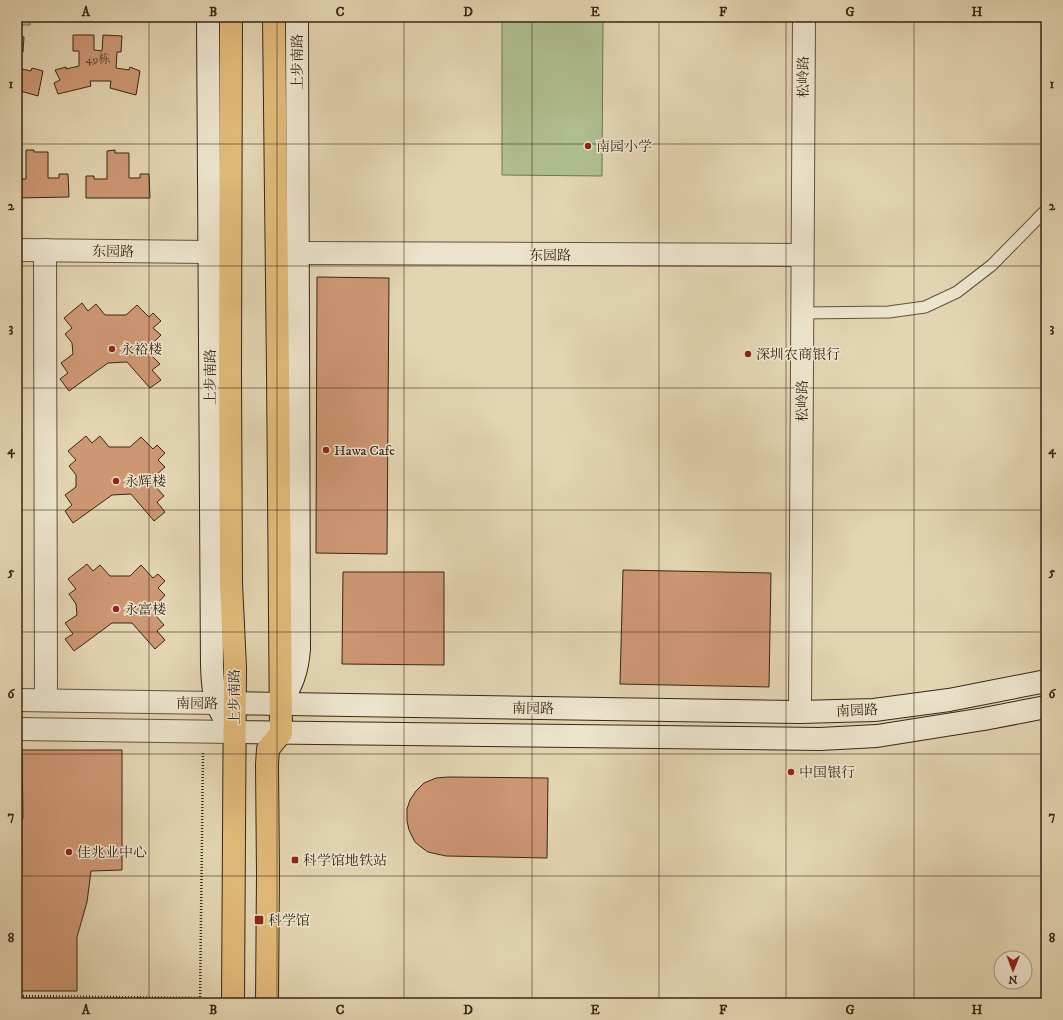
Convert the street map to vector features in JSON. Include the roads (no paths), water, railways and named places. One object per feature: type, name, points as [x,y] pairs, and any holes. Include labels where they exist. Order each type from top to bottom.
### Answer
[{"type":"main road","name":"上步南路","points":[[208,17],[212,666],[213,684],[225,703],[234,732],[233,1003]]},
{"type":"main road","name":"上步南路","points":[[225,703],[235,667],[231,583],[231,17]]},
{"type":"main road","name":"上步南路","points":[[274,17],[281,733]]},
{"type":"main road","name":"上步南路","points":[[281,704],[294,679],[297,667],[298,649],[297,17]]},
{"type":"main road","name":"松岭路","points":[[800,712],[804,17]]},
{"type":"main road","name":"东园路","points":[[17,250],[210,252]]},
{"type":"main road","points":[[45,250],[46,700]]},
{"type":"main road","name":"东园路","points":[[298,253],[802,255]]},
{"type":"main road","name":"南园路","points":[[17,700],[800,712],[882,709],[949,700],[1046,681]]},
{"type":"main road","name":"南园路","points":[[17,729],[820,739],[877,736],[984,719],[1046,707]]},
{"type":"main road","points":[[267,1003],[267,765],[268,749],[281,733]]},
{"type":"lane","points":[[802,313],[889,312],[925,307],[957,292],[992,265],[1046,210]]},
{"type":"place","name":"南园小学","points":[[588,146]]},
{"type":"place","name":"永裕楼","points":[[112,349]]},
{"type":"place","name":"深圳农商银行","points":[[748,354]]},
{"type":"place","name":"Hawa Cafe","points":[[326,450]]},
{"type":"place","name":"永辉楼","points":[[116,481]]},
{"type":"place","name":"永富楼","points":[[116,609]]},
{"type":"place","name":"中国银行","points":[[791,772]]},
{"type":"place","name":"佳兆业中心","points":[[69,852]]},
{"type":"place","name":"科学馆地铁站","points":[[295,860]]},
{"type":"place","name":"科学馆","points":[[259,920]]}]
